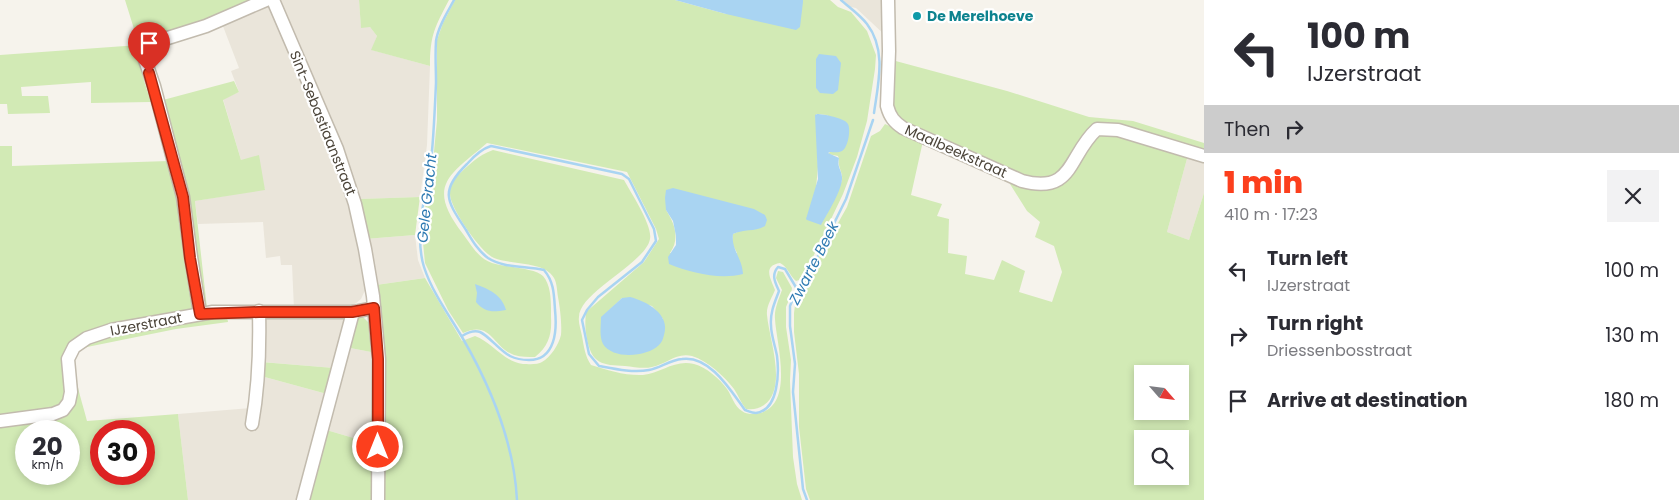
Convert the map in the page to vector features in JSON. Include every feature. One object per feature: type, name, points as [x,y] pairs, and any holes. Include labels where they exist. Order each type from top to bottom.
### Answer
[{"type":"street","points":[[200,314],[190,258],[183,197],[144,53],[148,45],[206,26],[266,0]]},
{"type":"street","name":"Sint-Sebastiaanstraat","points":[[273,0],[337,149],[355,204],[363,240],[374,308],[378,359],[378,500]]},
{"type":"street","name":"Maalbeekstraat","points":[[888,0],[890,51],[887,106],[894,122],[903,128],[1022,181],[1043,185],[1052,183],[1062,177],[1071,167],[1089,136],[1097,129],[1118,130],[1204,156]]},
{"type":"street","points":[[303,500],[352,312],[374,308]]},
{"type":"street","points":[[252,424],[259,378],[259,312]]},
{"type":"street","name":"IJzerstraat","points":[[0,421],[53,414],[62,410],[69,402],[71,392],[68,359],[74,347],[87,338],[111,330],[200,314],[352,312]]},
{"type":"shaded area","points":[[278,0],[359,0],[361,27],[370,27],[377,36],[372,50],[430,66],[427,145],[420,197],[359,199]]},
{"type":"shaded area","points":[[843,0],[885,0],[886,36],[856,8],[851,7]]},
{"type":"shaded area","points":[[269,4],[344,180],[367,286],[361,299],[350,308],[294,309],[292,265],[281,265],[280,256],[266,258],[263,222],[198,224],[195,201],[265,189],[241,160],[223,99],[239,92],[231,71],[239,68],[221,21]]},
{"type":"shaded area","points":[[1188,155],[1204,160],[1204,193],[1189,240],[1167,232]]},
{"type":"shaded area","points":[[415,235],[418,260],[425,278],[376,285],[365,239]]},
{"type":"shaded area","points":[[342,316],[346,319],[334,368],[262,362],[262,317]]},
{"type":"shaded area","points":[[345,347],[371,352],[372,419],[357,439],[323,429]]},
{"type":"shaded area","points":[[261,376],[327,394],[299,500],[188,500],[178,414],[251,408]]},
{"type":"green space","points":[[125,0],[262,0],[147,39],[139,45]]},
{"type":"green space","points":[[359,0],[449,0],[434,32],[430,66],[371,50],[377,36],[370,27],[361,28]]},
{"type":"green space","points":[[455,0],[675,0],[726,14],[803,2],[803,0],[830,0],[838,7],[851,12],[867,31],[876,55],[875,69],[867,121],[857,157],[843,194],[812,259],[799,280],[796,281],[780,263],[774,265],[769,270],[775,290],[768,305],[767,315],[776,375],[775,387],[771,397],[764,405],[755,409],[746,409],[734,389],[721,374],[704,361],[692,356],[676,357],[657,366],[642,368],[604,364],[599,362],[592,354],[586,332],[586,312],[644,262],[659,239],[656,229],[627,172],[487,143],[462,164],[447,182],[444,192],[446,204],[452,217],[476,251],[487,261],[534,271],[543,276],[548,285],[551,301],[549,339],[544,348],[535,357],[514,355],[486,332],[480,330],[463,333],[448,310],[425,263],[423,243],[426,195],[433,162],[437,120],[437,40],[443,23]],"holes":[[[816,114],[827,115],[848,132],[847,139],[839,152],[830,152],[828,154],[838,156],[842,177],[841,183],[816,188],[818,167]],[[666,210],[752,230],[742,230],[733,234],[732,243],[737,253],[670,253],[676,237]],[[622,298],[652,306],[663,319],[601,318]]]},
{"type":"green space","points":[[139,45],[140,67],[151,102],[91,103],[91,82],[21,87],[22,96],[48,96],[50,113],[8,114],[7,104],[0,104],[0,55]]},
{"type":"green space","points":[[892,60],[1007,91],[1089,117],[1133,121],[1204,143],[1204,160],[1188,155],[1167,232],[1189,240],[1204,193],[1204,500],[810,500],[806,489],[799,427],[799,374],[794,332],[796,298],[847,207],[871,136],[880,131],[885,124],[923,141],[911,195],[942,204],[937,216],[949,219],[948,253],[967,256],[965,274],[994,280],[1002,260],[1025,271],[1019,292],[1052,302],[1062,272],[1054,246],[1035,237],[1040,222],[1027,211],[1010,184],[1014,181],[1041,190],[1056,185],[1098,132],[1088,129],[1059,175],[1039,181],[910,128],[893,115]]},
{"type":"green space","points":[[234,81],[239,92],[223,100],[241,160],[259,155],[265,190],[195,201],[208,317],[227,316],[228,322],[176,329],[87,347],[77,354],[75,368],[87,421],[90,421],[90,485],[155,485],[155,420],[100,420],[178,414],[188,500],[0,500],[0,146],[12,146],[12,166],[169,161],[187,202],[180,159],[163,100]]},
{"type":"green space","points":[[493,150],[624,180],[645,218],[650,233],[650,239],[646,248],[626,268],[600,288],[582,307],[579,324],[587,358],[591,365],[623,374],[643,375],[681,363],[694,364],[708,371],[721,381],[742,411],[748,414],[760,413],[771,407],[777,398],[780,385],[780,356],[775,315],[782,290],[776,278],[778,271],[783,272],[792,288],[786,307],[786,327],[791,360],[793,457],[797,484],[802,500],[384,500],[383,356],[376,285],[425,278],[462,341],[475,336],[510,360],[516,362],[538,364],[542,362],[551,354],[560,339],[561,316],[554,278],[550,273],[536,266],[501,260],[488,254],[474,239],[460,219],[451,201],[450,190],[456,177],[478,158]]},
{"type":"green space","points":[[420,197],[415,235],[365,239],[359,199]]},
{"type":"green space","points":[[362,316],[369,323],[371,352],[345,347],[353,318]]},
{"type":"green space","points":[[261,362],[334,368],[327,394],[261,376]]},
{"type":"green space","points":[[372,419],[372,500],[305,500],[323,429],[357,439]]},
{"type":"water","points":[[675,0],[803,0],[803,2],[800,27],[796,30]]},
{"type":"water","points":[[819,54],[836,56],[841,63],[838,90],[833,94],[820,93],[816,88],[816,59]]},
{"type":"water","points":[[815,115],[843,120],[848,124],[849,130],[844,149],[839,152],[828,153],[839,158],[838,164],[842,174],[842,182],[821,225],[806,219],[818,179]]},
{"type":"water","points":[[673,188],[754,209],[765,215],[767,220],[765,226],[733,234],[734,245],[743,274],[734,276],[706,275],[669,264],[668,257],[676,245],[676,236],[673,221],[666,210],[665,198],[666,190]]},
{"type":"water","points":[[475,284],[498,296],[506,310],[490,311],[479,306],[476,302]]},
{"type":"water","points":[[630,297],[650,305],[656,310],[664,321],[665,328],[662,342],[654,349],[639,354],[622,355],[614,353],[603,344],[601,317],[622,298]]},
{"type":"waterway","name":"Gele Gracht","points":[[454,0],[441,25],[436,41],[436,83],[432,151],[422,209],[421,253],[431,285],[473,356],[491,395],[506,436],[515,478],[517,500]]},
{"type":"waterway","name":"Zwarte Beek","points":[[841,0],[867,24],[877,45],[880,67],[874,113]]},
{"type":"waterway","name":"Zwarte Beek","points":[[807,500],[803,489],[793,392],[795,364],[790,326],[790,306],[797,289],[816,260],[846,199],[873,120]]},
{"type":"waterway","points":[[462,336],[478,331],[510,356],[529,360],[538,359],[545,355],[550,349],[555,334],[554,293],[550,279],[544,270],[500,264],[488,258],[476,245],[454,211],[451,203],[449,189],[458,173],[478,153],[491,146],[622,174],[629,179],[654,229],[656,241],[642,262],[598,297],[587,310],[582,320],[589,354],[599,366],[643,371],[669,362],[692,359],[711,368],[726,384],[745,410],[756,413],[764,410],[773,398],[778,371],[771,320],[773,307],[779,291],[774,276],[778,267],[785,269],[797,289]]},
{"type":"place","name":"De Merelhoeve","points":[[917,16]]},
{"type":"route","points":[[149,73],[183,197],[190,258],[200,314],[213,312],[352,312],[374,308],[378,359],[378,447]]}]
